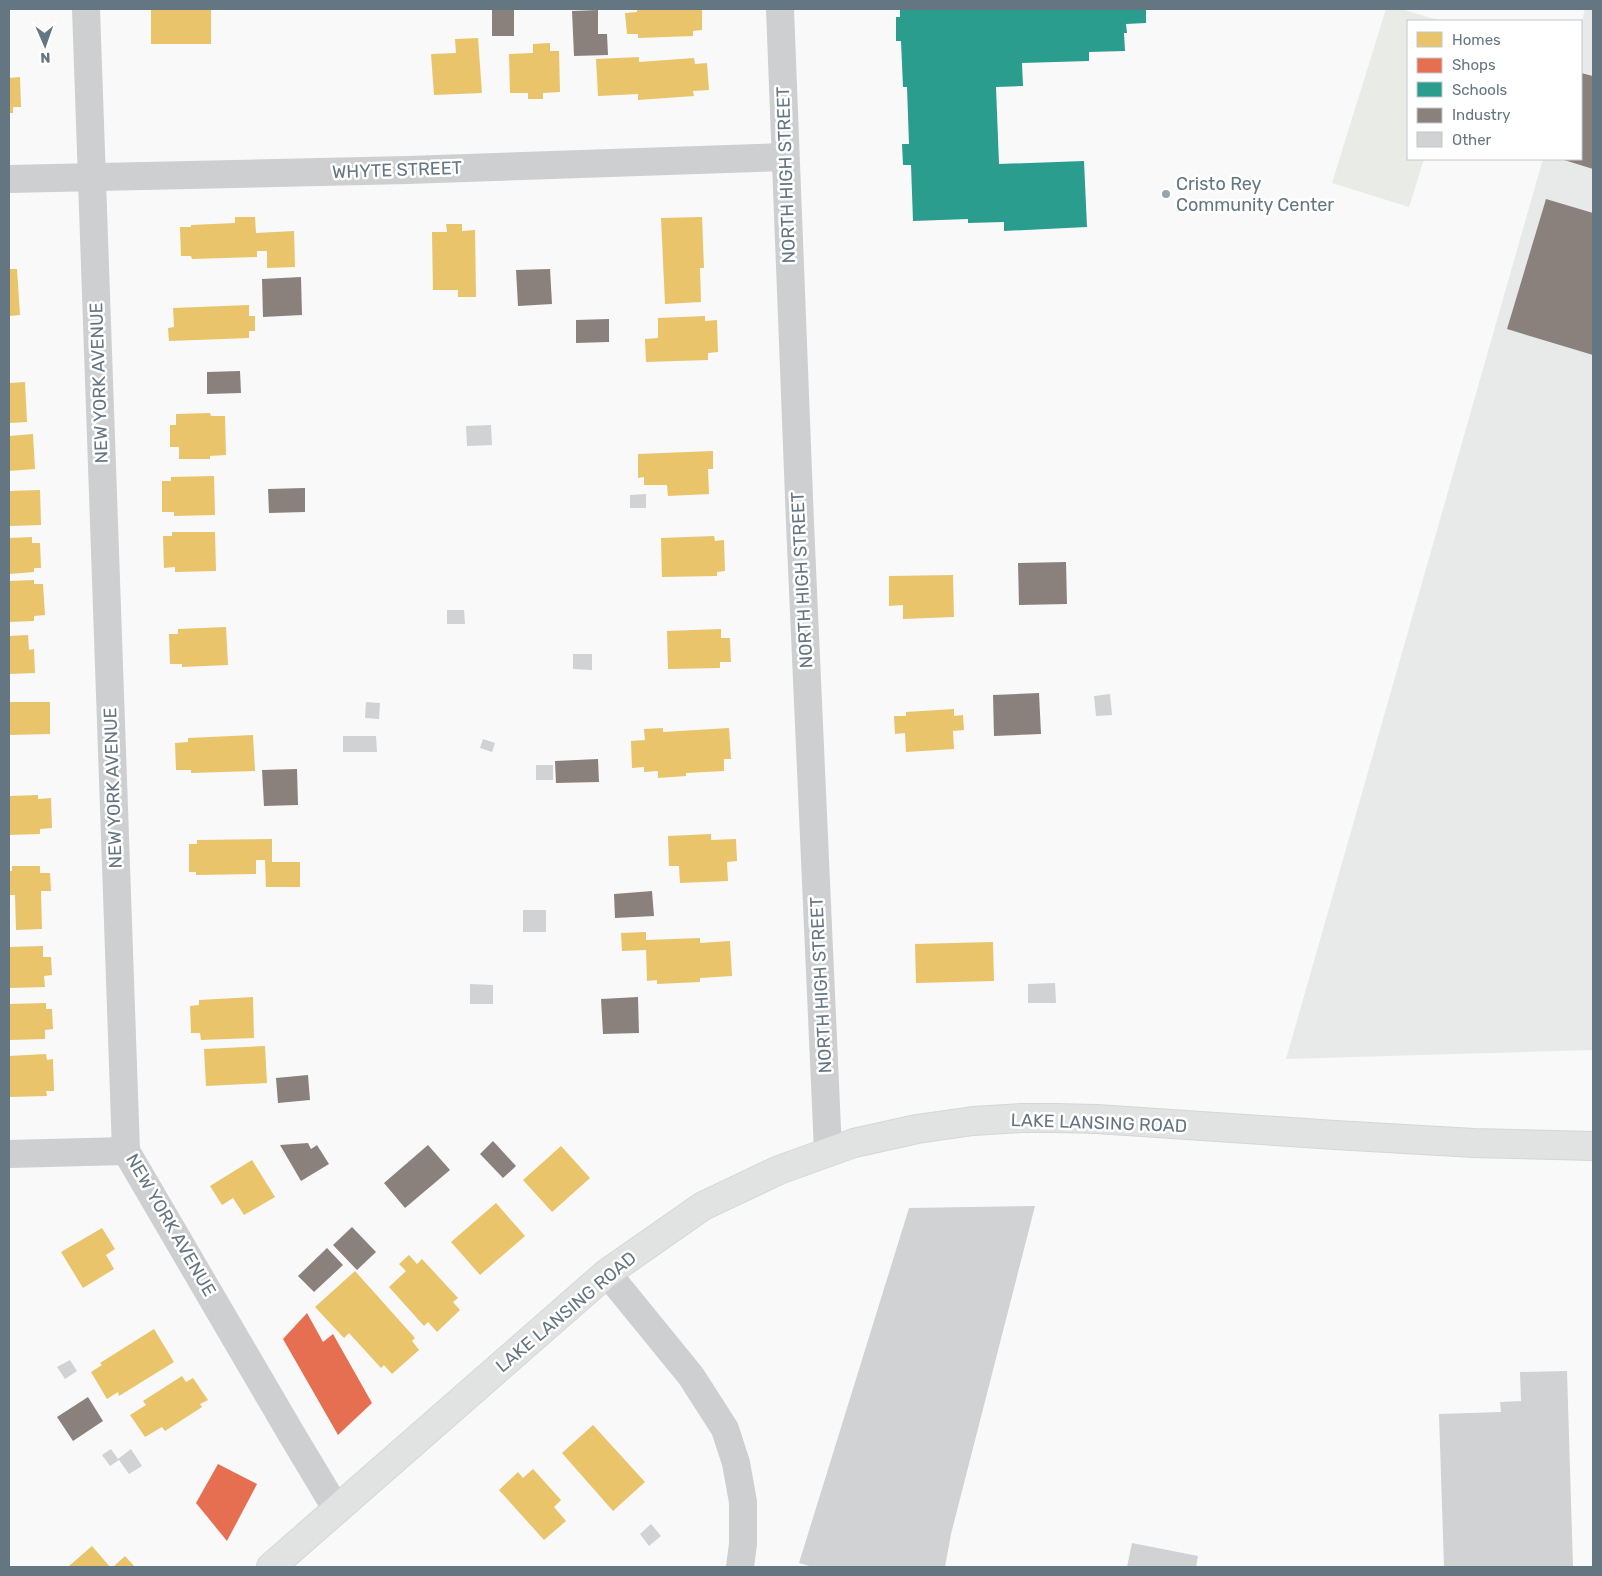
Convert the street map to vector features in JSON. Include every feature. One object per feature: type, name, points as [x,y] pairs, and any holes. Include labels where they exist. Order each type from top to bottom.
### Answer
[{"type":"main road","name":"LAKE LANSING ROAD","points":[[271,1567],[607,1273],[703,1206],[778,1170],[828,1151],[916,1129],[973,1121],[1022,1118],[1097,1119],[1344,1136],[1593,1146]]},
{"type":"street","name":"NEW YORK AVENUE","points":[[86,9],[126,1151],[337,1510]]},
{"type":"street","name":"NORTH HIGH STREET","points":[[780,9],[800,532],[828,1151]]},
{"type":"street","name":"WHYTE STREET","points":[[9,179],[408,170],[785,157]]},
{"type":"street","points":[[9,1154],[126,1151]]},
{"type":"street","points":[[607,1273],[691,1376],[725,1429],[736,1463],[743,1502],[743,1544],[740,1567]]},
{"type":"shaded area","points":[[1386,9],[1401,9],[1438,20],[1407,20],[1407,160],[1424,160],[1409,207],[1332,183]]},
{"type":"shaded area","points":[[1585,9],[1593,9],[1593,1050],[1286,1059],[1543,160],[1582,160],[1582,21]]},
{"type":"building: Homes","points":[[151,9],[211,9],[211,44],[151,44]]},
{"type":"building: Homes","points":[[637,9],[702,9],[702,30],[693,31],[693,36],[638,38],[638,34],[627,34],[625,13],[637,12]]},
{"type":"building: Homes","points":[[478,38],[482,93],[434,95],[431,54],[456,53],[455,39]]},
{"type":"building: Homes","points":[[550,43],[550,51],[559,51],[560,92],[543,93],[543,99],[528,99],[528,93],[510,93],[509,54],[533,53],[533,44]]},
{"type":"building: Homes","points":[[639,57],[639,62],[694,58],[695,64],[707,63],[709,90],[693,91],[694,96],[638,100],[638,94],[598,96],[596,59]]},
{"type":"building: Homes","points":[[20,77],[21,107],[13,107],[13,113],[9,113],[9,78]]},
{"type":"building: Homes","points":[[235,217],[255,217],[256,233],[294,231],[295,267],[267,268],[267,251],[257,251],[257,257],[192,259],[191,256],[181,256],[180,227],[235,223]]},
{"type":"building: Homes","points":[[702,217],[704,268],[700,268],[701,302],[665,304],[661,218]]},
{"type":"building: Homes","points":[[446,224],[462,224],[462,231],[475,230],[476,297],[458,297],[458,290],[433,290],[432,232],[447,232]]},
{"type":"building: Homes","points":[[9,269],[17,269],[20,315],[9,316]]},
{"type":"building: Homes","points":[[249,305],[249,316],[255,316],[255,331],[249,331],[249,338],[169,341],[168,328],[174,327],[173,308]]},
{"type":"building: Homes","points":[[705,316],[705,321],[717,320],[718,352],[708,353],[708,360],[646,362],[645,339],[658,338],[658,318]]},
{"type":"building: Homes","points":[[25,382],[27,422],[9,423],[9,383]]},
{"type":"building: Homes","points":[[210,413],[211,416],[225,416],[226,455],[210,456],[210,459],[179,459],[179,447],[170,447],[170,425],[176,425],[176,414]]},
{"type":"building: Homes","points":[[33,434],[35,469],[9,471],[9,436]]},
{"type":"building: Homes","points":[[713,451],[713,469],[708,469],[709,494],[668,496],[667,485],[644,485],[644,477],[638,478],[638,454]]},
{"type":"building: Homes","points":[[214,476],[215,515],[174,516],[174,512],[162,512],[162,481],[171,481],[171,477]]},
{"type":"building: Homes","points":[[40,490],[41,525],[9,526],[9,491]]},
{"type":"building: Homes","points":[[172,532],[215,532],[216,571],[175,572],[175,567],[164,568],[163,536],[172,536]]},
{"type":"building: Homes","points":[[714,536],[715,541],[724,540],[725,571],[717,572],[717,576],[662,577],[661,538]]},
{"type":"building: Homes","points":[[32,537],[32,543],[40,543],[41,568],[34,568],[34,572],[9,574],[9,538]]},
{"type":"building: Homes","points":[[953,575],[954,617],[903,619],[903,605],[889,606],[889,576]]},
{"type":"building: Homes","points":[[34,580],[34,584],[43,584],[45,615],[34,616],[34,621],[9,622],[9,581]]},
{"type":"building: Homes","points":[[226,627],[228,665],[182,667],[182,664],[170,664],[169,634],[178,634],[178,629]]},
{"type":"building: Homes","points":[[721,629],[721,638],[730,638],[731,662],[720,662],[720,668],[668,669],[667,631]]},
{"type":"building: Homes","points":[[28,635],[29,650],[34,649],[35,673],[9,674],[9,636]]},
{"type":"building: Homes","points":[[9,702],[50,702],[50,734],[9,735]]},
{"type":"building: Homes","points":[[954,709],[954,716],[963,715],[964,730],[953,731],[954,749],[906,752],[905,733],[895,734],[894,716],[906,716],[906,712]]},
{"type":"building: Homes","points":[[663,728],[663,732],[729,728],[731,759],[724,759],[724,771],[686,773],[686,776],[658,778],[658,771],[644,772],[644,767],[632,768],[631,741],[645,740],[644,729]]},
{"type":"building: Homes","points":[[253,735],[255,771],[191,773],[191,770],[176,770],[175,743],[188,742],[188,738]]},
{"type":"building: Homes","points":[[38,795],[38,799],[51,798],[52,828],[40,829],[40,834],[9,835],[9,796]]},
{"type":"building: Homes","points":[[711,834],[711,840],[736,839],[737,861],[727,862],[728,881],[680,883],[679,866],[669,866],[668,836]]},
{"type":"building: Homes","points":[[272,839],[272,862],[300,862],[300,887],[266,887],[265,860],[256,860],[256,874],[196,875],[196,872],[189,872],[189,844],[197,844],[197,840]]},
{"type":"building: Homes","points":[[12,866],[40,866],[40,873],[50,873],[51,891],[41,891],[42,929],[16,930],[15,895],[9,895],[9,871],[12,871]]},
{"type":"building: Homes","points":[[646,932],[646,940],[700,938],[700,943],[730,941],[732,976],[700,978],[700,982],[657,984],[657,980],[647,981],[646,950],[622,951],[621,933]]},
{"type":"building: Homes","points":[[993,942],[994,981],[916,983],[915,944]]},
{"type":"building: Homes","points":[[43,946],[43,957],[51,957],[52,975],[44,976],[45,987],[9,988],[9,947]]},
{"type":"building: Homes","points":[[253,997],[254,1038],[201,1040],[200,1033],[191,1033],[190,1006],[199,1005],[199,1000]]},
{"type":"building: Homes","points":[[46,1003],[46,1009],[52,1009],[53,1029],[45,1030],[45,1039],[9,1040],[9,1004]]},
{"type":"building: Homes","points":[[265,1046],[267,1083],[206,1086],[204,1049]]},
{"type":"building: Homes","points":[[46,1054],[47,1060],[53,1059],[54,1091],[46,1091],[47,1096],[9,1097],[9,1056]]},
{"type":"building: Homes","points":[[561,1146],[590,1178],[552,1212],[523,1180]]},
{"type":"building: Homes","points":[[252,1160],[275,1197],[244,1215],[233,1198],[222,1205],[210,1186]]},
{"type":"building: Homes","points":[[496,1203],[525,1236],[480,1275],[451,1242]]},
{"type":"building: Homes","points":[[102,1228],[115,1249],[106,1255],[114,1269],[83,1288],[61,1252]]},
{"type":"building: Homes","points":[[409,1255],[417,1264],[422,1259],[458,1298],[453,1302],[460,1310],[437,1332],[428,1322],[424,1326],[389,1287],[406,1271],[399,1264]]},
{"type":"building: Homes","points":[[355,1271],[415,1338],[412,1341],[419,1350],[392,1374],[384,1365],[381,1368],[349,1333],[344,1338],[315,1307]]},
{"type":"building: Homes","points":[[154,1329],[174,1362],[119,1396],[118,1392],[107,1399],[91,1372],[102,1365],[100,1363]]},
{"type":"building: Homes","points":[[182,1376],[186,1382],[193,1378],[208,1400],[200,1404],[202,1407],[165,1431],[162,1427],[145,1437],[130,1415],[146,1405],[143,1401]]},
{"type":"building: Homes","points":[[593,1425],[645,1482],[613,1511],[562,1453]]},
{"type":"building: Homes","points":[[533,1469],[561,1500],[554,1507],[566,1521],[544,1540],[499,1490],[518,1472],[523,1478]]},
{"type":"building: Homes","points":[[92,1546],[110,1567],[69,1566]]},
{"type":"building: Homes","points":[[125,1556],[135,1567],[113,1567]]},
{"type":"building: Shops","points":[[307,1313],[323,1342],[333,1334],[372,1403],[338,1435],[283,1339]]},
{"type":"building: Shops","points":[[218,1464],[257,1484],[227,1541],[196,1503]]},
{"type":"building: Schools","points":[[900,9],[1146,9],[1146,23],[1126,24],[1127,33],[1124,33],[1125,51],[1089,52],[1089,61],[1022,63],[1023,86],[996,87],[999,164],[1084,161],[1087,227],[1004,231],[1004,222],[968,223],[968,219],[913,221],[911,165],[903,165],[902,144],[909,144],[907,87],[903,87],[901,41],[896,41],[896,17],[900,17]]},
{"type":"building: Industry","points":[[492,9],[514,9],[514,36],[492,36]]},
{"type":"building: Industry","points":[[598,10],[598,34],[607,34],[608,55],[574,56],[572,11]]},
{"type":"building: Industry","points":[[1582,73],[1593,76],[1593,169],[1564,160],[1582,160]]},
{"type":"building: Industry","points":[[1546,199],[1593,213],[1593,355],[1507,329]]},
{"type":"building: Industry","points":[[550,269],[552,304],[518,306],[516,270]]},
{"type":"building: Industry","points":[[301,277],[302,315],[263,317],[262,279]]},
{"type":"building: Industry","points":[[609,319],[609,342],[576,343],[576,320]]},
{"type":"building: Industry","points":[[240,371],[241,393],[207,394],[207,372]]},
{"type":"building: Industry","points":[[305,488],[305,512],[269,513],[268,489]]},
{"type":"building: Industry","points":[[1066,562],[1067,604],[1019,605],[1018,563]]},
{"type":"building: Industry","points":[[1039,693],[1041,734],[994,736],[993,695]]},
{"type":"building: Industry","points":[[598,759],[599,782],[556,783],[555,761]]},
{"type":"building: Industry","points":[[297,769],[298,805],[264,806],[262,770]]},
{"type":"building: Industry","points":[[652,891],[654,916],[615,918],[614,894]]},
{"type":"building: Industry","points":[[638,997],[639,1033],[603,1034],[601,999]]},
{"type":"building: Industry","points":[[308,1075],[310,1100],[278,1103],[276,1078]]},
{"type":"building: Industry","points":[[493,1141],[516,1166],[503,1178],[480,1154]]},
{"type":"building: Industry","points":[[308,1143],[311,1149],[317,1145],[329,1164],[301,1181],[280,1145]]},
{"type":"building: Industry","points":[[428,1145],[450,1170],[405,1208],[384,1183]]},
{"type":"building: Industry","points":[[352,1227],[376,1252],[357,1270],[333,1245]]},
{"type":"building: Industry","points":[[327,1248],[343,1265],[314,1292],[298,1276]]},
{"type":"building: Industry","points":[[88,1397],[103,1421],[73,1441],[57,1417]]},
{"type":"building: Other","points":[[491,425],[492,445],[467,446],[466,426]]},
{"type":"building: Other","points":[[646,494],[646,508],[630,508],[630,495]]},
{"type":"building: Other","points":[[447,610],[464,610],[465,624],[447,624]]},
{"type":"building: Other","points":[[573,654],[592,654],[592,670],[573,669]]},
{"type":"building: Other","points":[[1110,694],[1112,715],[1096,716],[1094,696]]},
{"type":"building: Other","points":[[366,702],[380,703],[379,719],[365,718]]},
{"type":"building: Other","points":[[343,736],[376,736],[377,752],[343,752]]},
{"type":"building: Other","points":[[483,739],[495,743],[492,752],[480,748]]},
{"type":"building: Other","points":[[536,765],[553,765],[553,780],[536,780]]},
{"type":"building: Other","points":[[523,910],[546,910],[546,932],[523,932]]},
{"type":"building: Other","points":[[1055,983],[1056,1003],[1028,1003],[1028,984]]},
{"type":"building: Other","points":[[470,984],[493,985],[493,1004],[470,1004]]},
{"type":"building: Other","points":[[1035,1206],[951,1534],[945,1567],[813,1567],[799,1563],[909,1208]]},
{"type":"building: Other","points":[[70,1360],[77,1371],[65,1379],[57,1367]]},
{"type":"building: Other","points":[[1567,1371],[1573,1567],[1444,1567],[1439,1414],[1501,1412],[1500,1402],[1521,1401],[1520,1372]]},
{"type":"building: Other","points":[[111,1449],[118,1459],[131,1449],[142,1466],[129,1474],[119,1460],[110,1466],[102,1455]]},
{"type":"building: Other","points":[[651,1524],[661,1536],[649,1546],[640,1534]]},
{"type":"building: Other","points":[[1132,1543],[1198,1556],[1196,1567],[1127,1567]]},
{"type":"place","name":"Cristo Rey Community Center","points":[[1166,194]]}]
